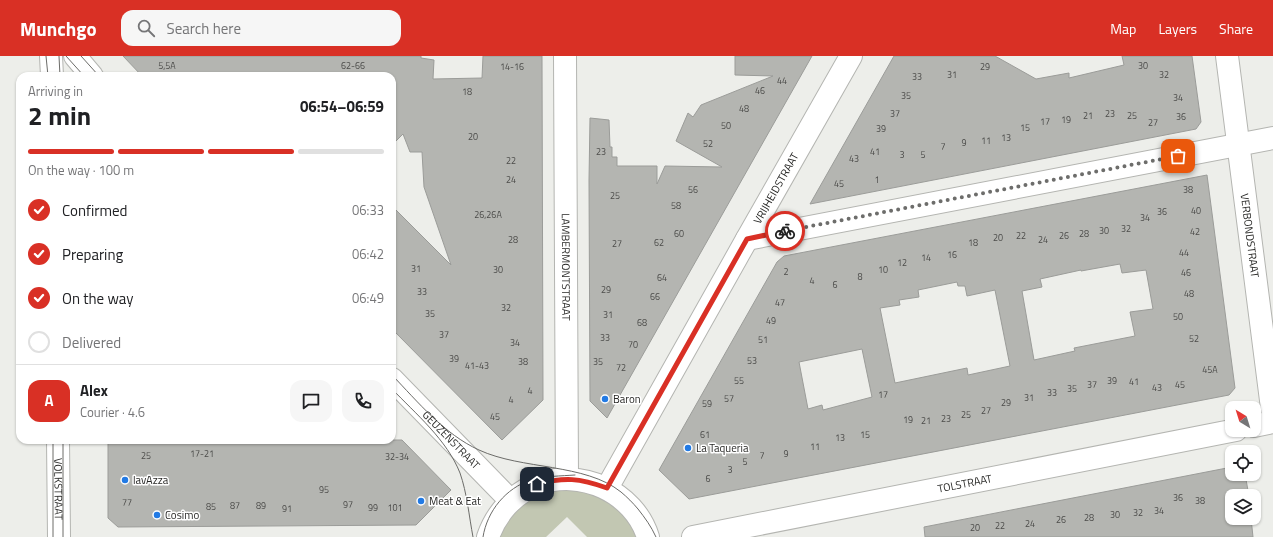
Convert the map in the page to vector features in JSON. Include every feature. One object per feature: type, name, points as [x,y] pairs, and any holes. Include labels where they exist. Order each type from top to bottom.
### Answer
[{"type":"street","points":[[51,56],[52,72]]},
{"type":"street","points":[[75,56],[89,72]]},
{"type":"street","name":"LAMBERMONTSTRAAT","points":[[565,56],[567,479]]},
{"type":"street","name":"VRIJHEIDSTRAAT","points":[[607,488],[851,56]]},
{"type":"street","name":"VERBONDSTRAAT","points":[[1227,56],[1273,416]]},
{"type":"street","points":[[747,239],[1273,138]]},
{"type":"street","name":"GEUZENSTRAAT","points":[[396,384],[510,501]]},
{"type":"street","points":[[1261,425],[1273,422]]},
{"type":"street","name":"TOLSTRAAT","points":[[693,537],[1225,432]]},
{"type":"street","name":"VOLKSTRAAT","points":[[58,444],[59,537]]},
{"type":"street","points":[[488,537],[496,519],[510,501],[537,484],[552,480],[567,479],[588,481],[607,488],[620,497],[631,507],[640,519],[648,537]]},
{"type":"green space","points":[[535,490],[603,490],[644,537],[587,537],[567,517],[546,537],[494,537]]},
{"type":"building","points":[[123,56],[421,56],[421,58],[434,60],[433,79],[482,78],[483,56],[542,56],[543,400],[502,440],[396,333],[396,210],[451,265],[424,187],[422,152],[410,152],[403,134],[396,141],[396,72],[138,72]]},
{"type":"building","points":[[735,56],[812,56],[607,418],[590,401],[590,118],[609,120],[610,147],[612,147],[612,157],[617,157],[617,166],[657,166],[657,184],[665,166],[722,167],[676,141],[688,113],[693,117],[701,105],[773,76],[735,75]]},
{"type":"building","points":[[894,56],[995,56],[1036,79],[1069,73],[1069,78],[1124,65],[1122,56],[1192,56],[1201,122],[1196,129],[810,204]]},
{"type":"building","points":[[1207,175],[1235,388],[1229,395],[689,499],[659,470],[777,262],[784,256]],"holes":[[[1120,264],[1122,273],[1146,270],[1153,309],[1130,312],[1135,336],[1074,348],[1075,351],[1034,360],[1022,291],[1042,287],[1040,279],[1081,270]],[[957,282],[958,286],[965,286],[967,296],[995,290],[1010,366],[968,375],[967,368],[895,383],[880,308],[900,305],[899,300],[919,297],[918,290]],[[862,349],[872,397],[823,410],[822,405],[808,409],[799,362]]]},
{"type":"building","points":[[396,440],[402,440],[451,490],[416,525],[118,527],[108,518],[108,444],[396,444]]},
{"type":"building","points":[[1225,468],[1225,481],[1246,481],[1248,489],[1225,489],[1225,525],[1252,525],[1253,537],[925,537],[924,527]]},
{"type":"tram line","points":[[46,56],[48,72]]},
{"type":"tram line","points":[[59,56],[60,72]]},
{"type":"tram line","points":[[66,56],[80,72]]},
{"type":"tram line","points":[[81,56],[95,72]]},
{"type":"tram line","points":[[396,379],[432,417],[454,435],[479,450],[514,461],[572,471],[590,476],[621,492],[641,512],[656,537]]},
{"type":"tram line","points":[[396,393],[430,428],[447,449],[454,461],[460,473],[464,488],[473,537]]},
{"type":"tram line","points":[[53,444],[53,537]]},
{"type":"tram line","points":[[63,444],[63,537]]},
{"type":"tram line","points":[[483,537],[485,527],[493,510],[499,502],[514,489],[531,480],[553,476],[575,475]]},
{"type":"way so far","points":[[785,231],[1178,156]]},
{"type":"place","name":"Baron","points":[[605,399]]},
{"type":"place","name":"La Taqueria","points":[[688,448]]},
{"type":"place","name":"lavAzza","points":[[125,480]]},
{"type":"place","name":"Meat & Eat","points":[[421,501]]},
{"type":"place","name":"Cosimo","points":[[157,515]]},
{"type":"route","points":[[537,484],[552,480],[567,479],[588,481],[607,488],[747,239],[785,231]]}]
